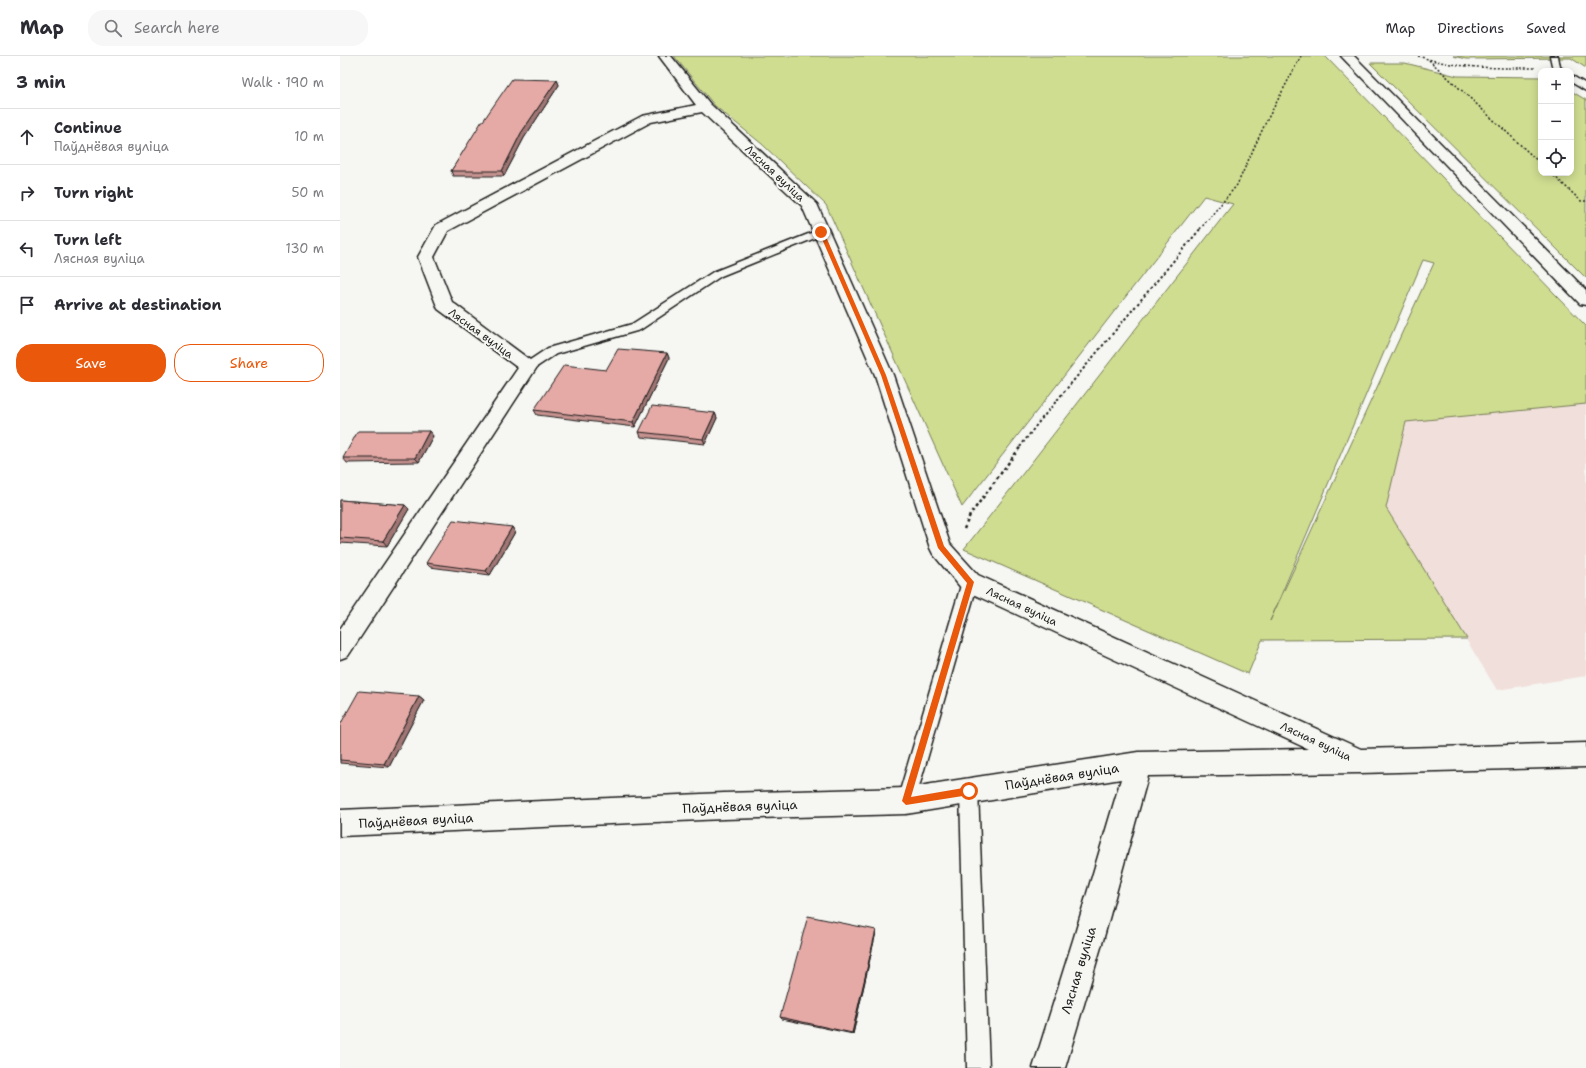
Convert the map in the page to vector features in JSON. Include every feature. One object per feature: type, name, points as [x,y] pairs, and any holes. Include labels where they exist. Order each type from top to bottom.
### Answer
[{"type":"street","name":"Лясная вуліца","points":[[665,56],[705,107],[809,204],[884,375],[941,548],[970,582],[1360,761]]},
{"type":"street","points":[[1347,56],[1586,300]]},
{"type":"street","name":"Лясная вуліца","points":[[528,367],[444,305],[426,257],[442,228],[647,119],[705,107]]},
{"type":"street","points":[[340,649],[528,367]]},
{"type":"street","name":"Лясная вуліца","points":[[1049,1068],[1089,937],[1138,764],[1360,761],[1586,755]]},
{"type":"street","name":"Паўднёвая вуліца","points":[[340,823],[724,806],[906,801],[1138,764]]},
{"type":"lane","points":[[1554,56],[1558,68]]},
{"type":"lane","points":[[1574,80],[1586,88]]},
{"type":"lane","points":[[528,367],[552,350],[636,327],[717,274],[821,232]]},
{"type":"lane","points":[[906,801],[970,582]]},
{"type":"lane","points":[[969,791],[978,1068]]},
{"type":"path","points":[[949,557],[970,515],[1038,423],[1237,185],[1265,124],[1301,56]]},
{"type":"path","points":[[1418,56],[1429,60],[1468,68],[1538,70]]},
{"type":"path","points":[[1429,60],[1538,161]]},
{"type":"path","points":[[1553,176],[1581,201],[1586,201]]},
{"type":"shaded area","points":[[1586,404],[1586,676],[1497,690],[1386,508],[1406,422]]},
{"type":"green space","points":[[674,56],[1325,56],[1586,326],[1586,404],[1406,422],[1386,508],[1467,639],[1262,640],[1248,674],[964,549],[1233,204],[1204,196],[962,507],[826,205],[762,144],[715,106]],"holes":[[[1423,260],[1434,263],[1270,621]]]},
{"type":"green space","points":[[1453,56],[1586,56],[1586,68],[1571,58],[1466,59]]},
{"type":"green space","points":[[1370,63],[1405,63],[1457,76],[1538,77],[1538,176],[1574,176],[1574,93],[1586,100],[1586,278]]},
{"type":"building","points":[[512,79],[557,80],[521,133],[502,171],[451,171],[482,121]]},
{"type":"building","points":[[618,349],[667,353],[633,422],[534,410],[564,365],[606,370]]},
{"type":"building","points":[[652,406],[715,413],[703,439],[639,432]]},
{"type":"building","points":[[358,431],[429,431],[415,458],[343,458]]},
{"type":"building","points":[[340,500],[405,505],[383,541],[340,538]]},
{"type":"building","points":[[453,520],[512,527],[486,571],[426,563]]},
{"type":"building","points":[[359,691],[419,696],[384,764],[340,760],[340,725]]},
{"type":"building","points":[[808,916],[876,930],[852,1033],[780,1017]]},
{"type":"route","points":[[821,232],[884,375],[941,548],[970,582],[906,801],[969,791]]}]
